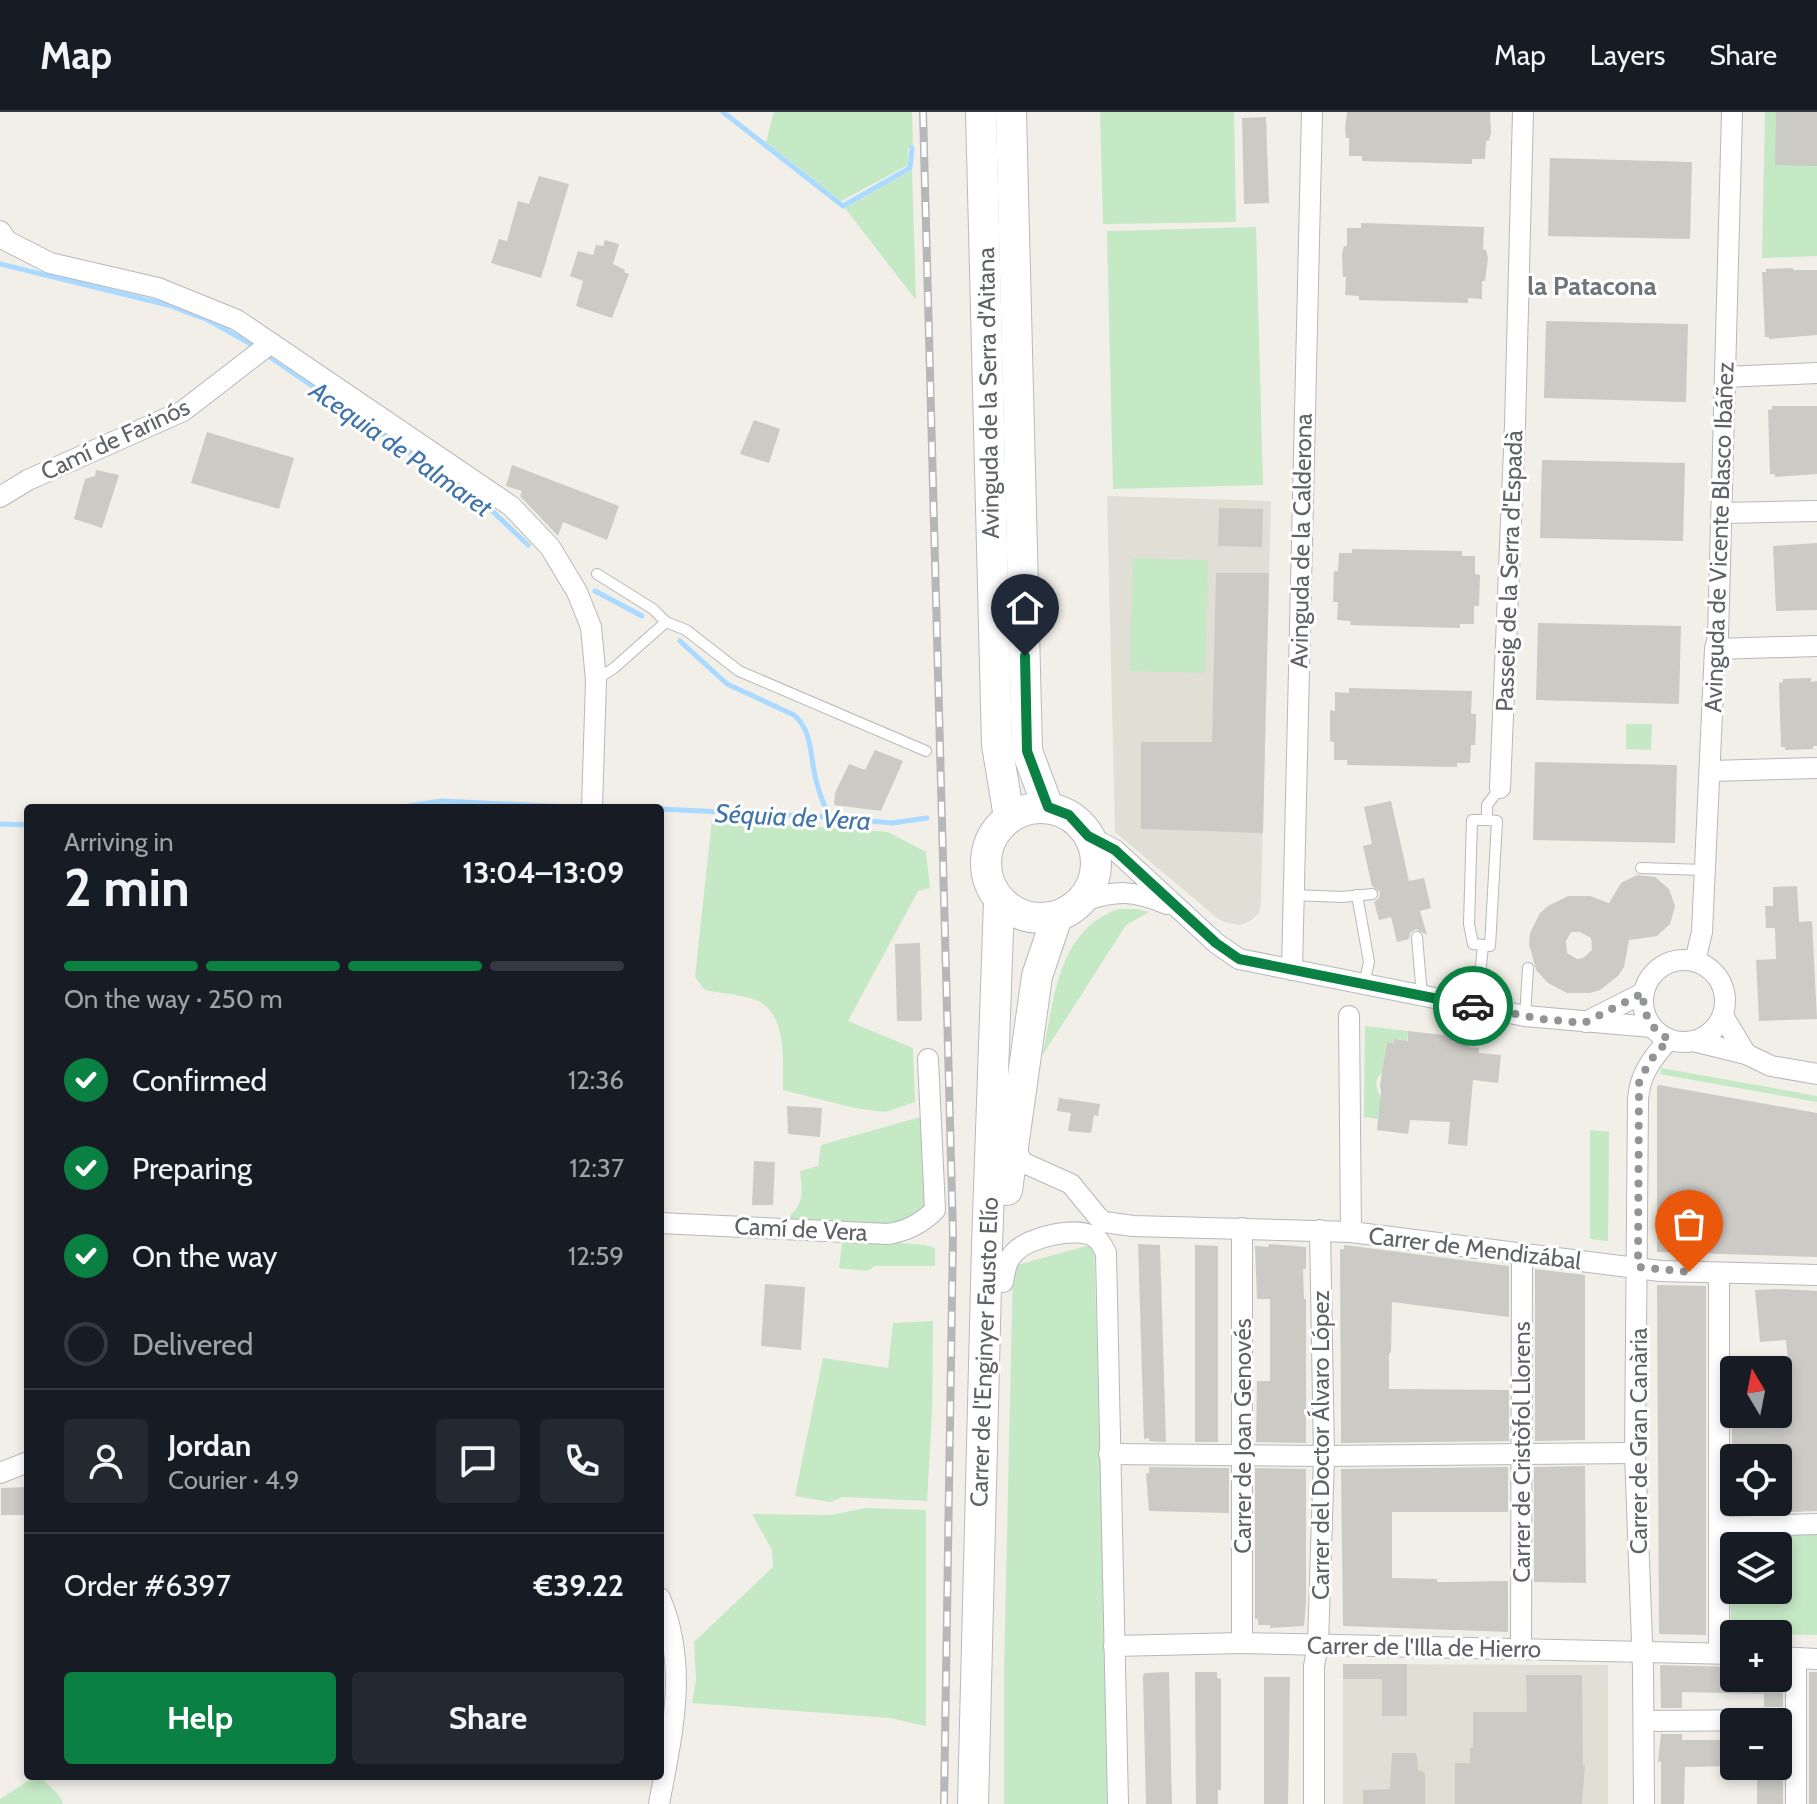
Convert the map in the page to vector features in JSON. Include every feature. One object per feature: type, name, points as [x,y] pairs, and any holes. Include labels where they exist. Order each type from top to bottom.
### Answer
[{"type":"main road","name":"Avinguda de la Serra d'Aitana","points":[[981,112],[997,745],[1009,817]]},
{"type":"main road","name":"Avinguda de la Serra d'Aitana","points":[[1011,112],[1027,751],[1048,807]]},
{"type":"main road","points":[[1034,807],[1048,807],[1069,815],[1088,836],[1094,866],[1091,885],[1070,909],[1041,919],[1011,911],[999,901],[991,885],[988,865],[998,831],[1009,817],[1034,807]]},
{"type":"main road","name":"Carrer de l'Enginyer Fausto Elío","points":[[973,1804],[999,901]]},
{"type":"main road","name":"Carrer de l'Enginyer Fausto Elío","points":[[991,1804],[1003,1282],[1012,1141],[1037,976],[1070,909]]},
{"type":"street","name":"Avinguda de la Calderona","points":[[1292,970],[1312,112]]},
{"type":"street","name":"Passeig de la Serra d'Espadà","points":[[1500,788],[1515,425],[1523,112]]},
{"type":"street","name":"Avinguda de Vicente Blasco Ibáñez","points":[[1695,961],[1702,932],[1718,637],[1732,112]]},
{"type":"street","points":[[0,231],[7,241],[50,263],[158,288],[237,320],[511,506],[550,547],[577,592],[591,627],[596,680],[592,804]]},
{"type":"street","name":"Camí de Farinós","points":[[0,497],[28,480],[183,411],[271,343]]},
{"type":"street","points":[[1725,377],[1817,373]]},
{"type":"street","points":[[1722,513],[1817,511]]},
{"type":"street","points":[[1715,649],[1817,646]]},
{"type":"street","points":[[1711,771],[1817,768]]},
{"type":"street","points":[[1088,836],[1115,850],[1216,943],[1239,959],[1525,1016],[1661,1033],[1746,1054],[1771,1066],[1817,1074]]},
{"type":"street","points":[[1070,909],[1114,892],[1139,893],[1182,910]]},
{"type":"street","points":[[1661,1033],[1646,1017],[1643,993],[1648,980],[1668,963],[1681,959],[1695,961],[1717,975],[1725,1002],[1723,1016],[1716,1027],[1706,1036],[1693,1041]]},
{"type":"street","points":[[1584,1023],[1643,993]]},
{"type":"street","points":[[1349,1016],[1351,1232]]},
{"type":"street","points":[[1723,1016],[1746,1054]]},
{"type":"street","name":"Carrer de Gran Canària","points":[[1644,1804],[1635,1453],[1639,1083],[1661,1033]]},
{"type":"street","name":"Camí de Vera","points":[[664,1223],[888,1234],[905,1231],[935,1210],[928,1059]]},
{"type":"street","name":"Carrer de Mendizábal","points":[[1012,1141],[1022,1162],[1071,1184],[1104,1222],[1133,1226],[1351,1232],[1660,1271],[1817,1275]]},
{"type":"street","points":[[1118,1804],[1106,1253],[1113,1235],[1133,1226]]},
{"type":"street","name":"Carrer de Joan Genovés","points":[[1242,1228],[1242,1643]]},
{"type":"street","name":"Carrer del Doctor Álvaro López","points":[[1314,1804],[1314,1666],[1318,1645],[1324,1456],[1320,1230]]},
{"type":"street","name":"Carrer de l'Enginyer Fausto Elío","points":[[1003,1282],[1007,1263],[1013,1253],[1034,1240],[1072,1232],[1088,1233],[1102,1244],[1106,1253]]},
{"type":"street","name":"Carrer de Cristòfol Llorens","points":[[1521,1649],[1522,1254]]},
{"type":"street","points":[[1719,1274],[1719,1527],[1724,1620]]},
{"type":"street","points":[[1109,1454],[1324,1456],[1635,1453]]},
{"type":"street","points":[[0,1473],[24,1464]]},
{"type":"street","points":[[1719,1527],[1817,1524]]},
{"type":"street","points":[[664,1609],[675,1641],[678,1686],[664,1773]]},
{"type":"street","name":"Carrer de l'Illa de Hierro","points":[[1114,1646],[1242,1643],[1720,1653]]},
{"type":"street","points":[[1792,1658],[1817,1659]]},
{"type":"street","points":[[1792,1692],[1796,1720],[1796,1804]]},
{"type":"street","points":[[1644,1721],[1796,1720]]},
{"type":"street","points":[[659,1804],[663,1780]]},
{"type":"lane","points":[[597,574],[653,609],[666,622],[686,630],[739,671],[926,751]]},
{"type":"lane","points":[[596,680],[666,622]]},
{"type":"lane","name":"Passeig de la Serra d'Espadà","points":[[1483,945],[1473,944],[1469,924],[1472,820],[1487,820],[1487,805],[1500,788]]},
{"type":"lane","points":[[1477,1007],[1483,945],[1490,946],[1497,821],[1487,820]]},
{"type":"lane","points":[[1641,868],[1705,870]]},
{"type":"lane","points":[[1293,895],[1372,894]]},
{"type":"lane","points":[[1357,895],[1369,962],[1364,984]]},
{"type":"lane","points":[[1417,937],[1422,996]]},
{"type":"lane","points":[[1525,1016],[1528,968]]},
{"type":"shaded area","points":[[1107,496],[1271,501],[1261,901],[1259,913],[1240,925],[1217,918],[1115,832]]},
{"type":"shaded area","points":[[1343,1664],[1608,1665],[1608,1804],[1343,1804]]},
{"type":"green space","points":[[774,112],[912,112],[913,145],[908,148],[908,165],[841,201],[766,142]]},
{"type":"green space","points":[[1100,112],[1234,112],[1236,222],[1103,224]]},
{"type":"green space","points":[[1765,112],[1817,112],[1817,256],[1762,258]]},
{"type":"green space","points":[[912,170],[916,300],[845,208]]},
{"type":"green space","points":[[1256,227],[1263,485],[1113,489],[1107,231]]},
{"type":"green space","points":[[1133,558],[1208,560],[1205,673],[1130,671]]},
{"type":"green space","points":[[1626,724],[1652,724],[1651,750],[1626,749]]},
{"type":"green space","points":[[712,819],[888,832],[926,852],[930,888],[918,891],[848,1021],[913,1048],[915,1102],[885,1112],[855,1108],[783,1090],[782,1042],[769,1009],[747,997],[705,990],[695,977]]},
{"type":"green space","points":[[1118,909],[1149,912],[1126,925],[1042,1056],[1055,991],[1070,951],[1097,920]]},
{"type":"green space","points":[[1365,1026],[1408,1031],[1407,1045],[1403,1045],[1403,1040],[1395,1039],[1394,1043],[1387,1043],[1384,1071],[1376,1083],[1380,1099],[1378,1119],[1364,1117]]},
{"type":"green space","points":[[1661,1068],[1817,1096],[1817,1102],[1660,1074]]},
{"type":"green space","points":[[924,1118],[928,1206],[896,1225],[791,1220],[790,1215],[798,1206],[801,1195],[800,1171],[818,1166],[821,1145]]},
{"type":"green space","points":[[1590,1130],[1609,1132],[1608,1241],[1590,1239]]},
{"type":"green space","points":[[846,1238],[935,1248],[935,1266],[875,1266],[867,1271],[839,1268],[842,1243]]},
{"type":"green space","points":[[1094,1244],[1110,1804],[1004,1804],[1013,1266]]},
{"type":"green space","points":[[933,1321],[927,1501],[843,1497],[830,1502],[795,1496],[823,1358],[888,1368],[893,1323]]},
{"type":"green space","points":[[866,1508],[926,1510],[926,1726],[890,1718],[692,1703],[696,1679],[694,1642],[773,1567],[772,1550],[752,1514],[831,1515]]},
{"type":"green space","points":[[1817,1527],[1817,1635],[1792,1635],[1792,1620],[1731,1620],[1731,1604],[1792,1604],[1792,1532],[1729,1532],[1729,1529]]},
{"type":"green space","points":[[30,1780],[44,1780],[63,1804],[0,1804],[0,1799]]},
{"type":"building","points":[[1347,112],[1490,112],[1491,133],[1489,141],[1486,141],[1485,159],[1472,159],[1472,164],[1362,161],[1362,156],[1349,156],[1349,138],[1346,138],[1345,129]]},
{"type":"building","points":[[1776,112],[1817,112],[1817,166],[1775,165]]},
{"type":"building","points":[[1266,117],[1269,203],[1244,204],[1242,118]]},
{"type":"building","points":[[1550,158],[1692,162],[1690,239],[1548,236]]},
{"type":"building","points":[[539,176],[569,184],[541,278],[491,263],[499,239],[507,241],[518,201],[529,204]]},
{"type":"building","points":[[1361,223],[1484,227],[1483,249],[1488,258],[1485,281],[1482,281],[1482,299],[1468,298],[1468,303],[1359,300],[1359,296],[1345,295],[1342,254],[1344,246],[1347,246],[1347,228],[1361,228]]},
{"type":"building","points":[[605,240],[619,244],[613,264],[629,274],[612,318],[576,306],[583,281],[570,276],[578,251],[593,255],[596,245],[603,246]]},
{"type":"building","points":[[1766,269],[1817,270],[1817,335],[1769,339],[1765,337],[1762,272]]},
{"type":"building","points":[[1546,321],[1688,324],[1686,402],[1544,398]]},
{"type":"building","points":[[1772,406],[1817,406],[1817,474],[1775,477],[1775,474],[1770,474],[1768,410]]},
{"type":"building","points":[[754,420],[780,429],[769,463],[740,454]]},
{"type":"building","points":[[207,432],[294,458],[279,509],[191,483]]},
{"type":"building","points":[[1542,460],[1685,463],[1683,541],[1540,538]]},
{"type":"building","points":[[512,465],[619,506],[607,540],[563,522],[558,536],[520,496],[522,491],[506,486]]},
{"type":"building","points":[[96,470],[119,475],[102,528],[74,519],[85,479],[95,476]]},
{"type":"building","points":[[1219,508],[1263,509],[1262,547],[1218,546]]},
{"type":"building","points":[[1817,543],[1817,610],[1776,611],[1773,546]]},
{"type":"building","points":[[1352,549],[1462,551],[1462,556],[1475,556],[1475,574],[1480,575],[1479,606],[1474,606],[1474,624],[1460,624],[1460,628],[1350,625],[1351,621],[1337,620],[1338,602],[1333,602],[1334,571],[1338,571],[1339,553],[1352,553]]},
{"type":"building","points":[[1216,573],[1269,573],[1263,833],[1141,829],[1141,742],[1212,742]]},
{"type":"building","points":[[1538,623],[1681,626],[1679,704],[1536,700]]},
{"type":"building","points":[[1811,678],[1811,682],[1817,681],[1817,746],[1813,749],[1785,750],[1781,747],[1779,683],[1783,679]]},
{"type":"building","points":[[1349,688],[1472,691],[1471,714],[1476,714],[1476,727],[1470,763],[1457,763],[1457,767],[1347,765],[1347,760],[1334,760],[1334,742],[1330,741],[1330,710],[1335,711],[1335,692],[1349,693]]},
{"type":"building","points":[[875,750],[903,761],[881,811],[834,805],[835,793],[849,764],[865,770]]},
{"type":"building","points":[[1535,762],[1677,765],[1675,843],[1533,840]]},
{"type":"building","points":[[1391,801],[1409,881],[1424,878],[1431,908],[1420,911],[1427,935],[1416,929],[1410,933],[1409,939],[1397,942],[1391,917],[1379,920],[1374,902],[1380,892],[1372,886],[1363,846],[1372,844],[1364,807]]},
{"type":"building","points":[[1637,875],[1655,877],[1669,889],[1675,906],[1670,924],[1657,936],[1629,940],[1624,967],[1600,990],[1567,993],[1548,983],[1536,970],[1529,944],[1530,933],[1540,913],[1568,896],[1590,896],[1609,903],[1621,883]],"holes":[[[1571,932],[1580,932],[1591,938],[1592,950],[1577,959],[1567,953],[1566,941]]]},
{"type":"building","points":[[1797,886],[1799,922],[1812,921],[1817,1019],[1759,1021],[1756,960],[1776,959],[1775,928],[1766,928],[1765,906],[1773,906],[1773,887]]},
{"type":"building","points":[[920,943],[922,1021],[897,1021],[895,944]]},
{"type":"building","points":[[1408,1031],[1470,1038],[1469,1047],[1479,1048],[1479,1053],[1501,1055],[1498,1083],[1473,1080],[1467,1146],[1448,1144],[1450,1122],[1410,1120],[1408,1134],[1377,1130],[1387,1043],[1394,1043],[1394,1039],[1408,1041]]},
{"type":"building","points":[[1659,1085],[1817,1113],[1817,1257],[1657,1252]]},
{"type":"building","points":[[1059,1098],[1100,1104],[1098,1116],[1094,1115],[1091,1133],[1068,1131],[1071,1113],[1057,1111]]},
{"type":"building","points":[[787,1106],[822,1108],[820,1137],[788,1134]]},
{"type":"building","points":[[754,1161],[775,1162],[773,1205],[752,1205]]},
{"type":"building","points":[[1138,1244],[1160,1245],[1166,1442],[1144,1439]]},
{"type":"building","points":[[1269,1244],[1306,1247],[1306,1269],[1303,1269],[1306,1299],[1306,1443],[1256,1442],[1257,1381],[1270,1381],[1270,1299],[1257,1299],[1255,1246],[1268,1247]]},
{"type":"building","points":[[1195,1245],[1218,1246],[1218,1442],[1195,1442]]},
{"type":"building","points":[[1344,1245],[1509,1266],[1509,1317],[1392,1302],[1389,1389],[1509,1390],[1509,1441],[1341,1443],[1340,1249],[1344,1249]]},
{"type":"building","points":[[1535,1269],[1585,1275],[1585,1440],[1535,1441]]},
{"type":"building","points":[[765,1284],[805,1287],[801,1350],[761,1346]]},
{"type":"building","points":[[1657,1285],[1706,1286],[1706,1635],[1659,1634]]},
{"type":"building","points":[[1755,1290],[1817,1291],[1817,1511],[1792,1512],[1792,1444],[1732,1444],[1732,1428],[1792,1428],[1792,1356],[1787,1356],[1786,1340],[1760,1342]]},
{"type":"building","points":[[1585,1466],[1586,1583],[1534,1582],[1534,1467]]},
{"type":"building","points":[[1149,1467],[1229,1468],[1229,1513],[1149,1511],[1146,1473],[1149,1473]]},
{"type":"building","points":[[1508,1467],[1508,1512],[1392,1512],[1392,1578],[1437,1579],[1437,1582],[1508,1581],[1508,1632],[1343,1626],[1341,1469]]},
{"type":"building","points":[[1255,1468],[1306,1469],[1304,1626],[1270,1628],[1270,1625],[1258,1625],[1258,1619],[1255,1619]]},
{"type":"building","points":[[24,1487],[24,1515],[1,1515],[1,1488]]},
{"type":"building","points":[[1343,1664],[1407,1664],[1407,1716],[1382,1716],[1382,1679],[1343,1679]]},
{"type":"building","points":[[1660,1665],[1720,1667],[1720,1692],[1783,1692],[1783,1707],[1764,1707],[1764,1694],[1682,1692],[1682,1708],[1661,1708]]},
{"type":"building","points":[[1169,1672],[1172,1804],[1146,1804],[1143,1677],[1144,1673]]},
{"type":"building","points":[[1195,1672],[1217,1672],[1217,1678],[1221,1679],[1221,1790],[1218,1790],[1218,1804],[1196,1804]]},
{"type":"building","points":[[1809,1672],[1817,1672],[1817,1804],[1809,1804]]},
{"type":"building","points":[[1526,1675],[1582,1675],[1585,1765],[1582,1804],[1455,1804],[1455,1763],[1470,1763],[1473,1712],[1527,1712]]},
{"type":"building","points":[[1264,1677],[1290,1677],[1288,1804],[1264,1804]]},
{"type":"building","points":[[1661,1734],[1682,1734],[1682,1740],[1720,1740],[1720,1766],[1685,1767],[1684,1804],[1661,1804],[1661,1761],[1658,1762]]},
{"type":"building","points":[[1392,1753],[1415,1753],[1417,1756],[1418,1771],[1425,1774],[1425,1804],[1363,1804],[1363,1790],[1390,1789]]},
{"type":"building","points":[[1757,1780],[1783,1780],[1783,1804],[1757,1804]]},
{"type":"waterway","points":[[723,112],[843,206],[910,168],[912,148]]},
{"type":"waterway","points":[[0,264],[168,305],[208,320],[251,344]]},
{"type":"waterway","name":"Acequia de Palmaret","points":[[270,357],[487,506],[528,545]]},
{"type":"waterway","name":"Acequia de Palmaret","points":[[595,591],[642,616]]},
{"type":"waterway","name":"Acequia de Palmaret","points":[[680,641],[727,684],[794,715],[800,721],[808,737],[817,785],[829,817]]},
{"type":"waterway","name":"Séquia de Vera","points":[[421,804],[441,801],[506,804]]},
{"type":"waterway","name":"Séquia de Vera","points":[[664,809],[892,823],[927,818]]},
{"type":"waterway","name":"Séquia de Vera","points":[[0,824],[24,825]]},
{"type":"railway","points":[[923,112],[953,1234],[944,1804]]},
{"type":"way so far","points":[[1473,1006],[1541,1019],[1584,1023],[1643,993],[1646,1017],[1660,1035],[1669,1039],[1649,1062],[1639,1083],[1638,1267],[1689,1272]]},
{"type":"district","name":"la Patacona","points":[[1592,286]]},
{"type":"route","points":[[1025,656],[1027,751],[1048,807],[1069,815],[1088,836],[1115,850],[1216,943],[1239,959],[1473,1006]]}]
